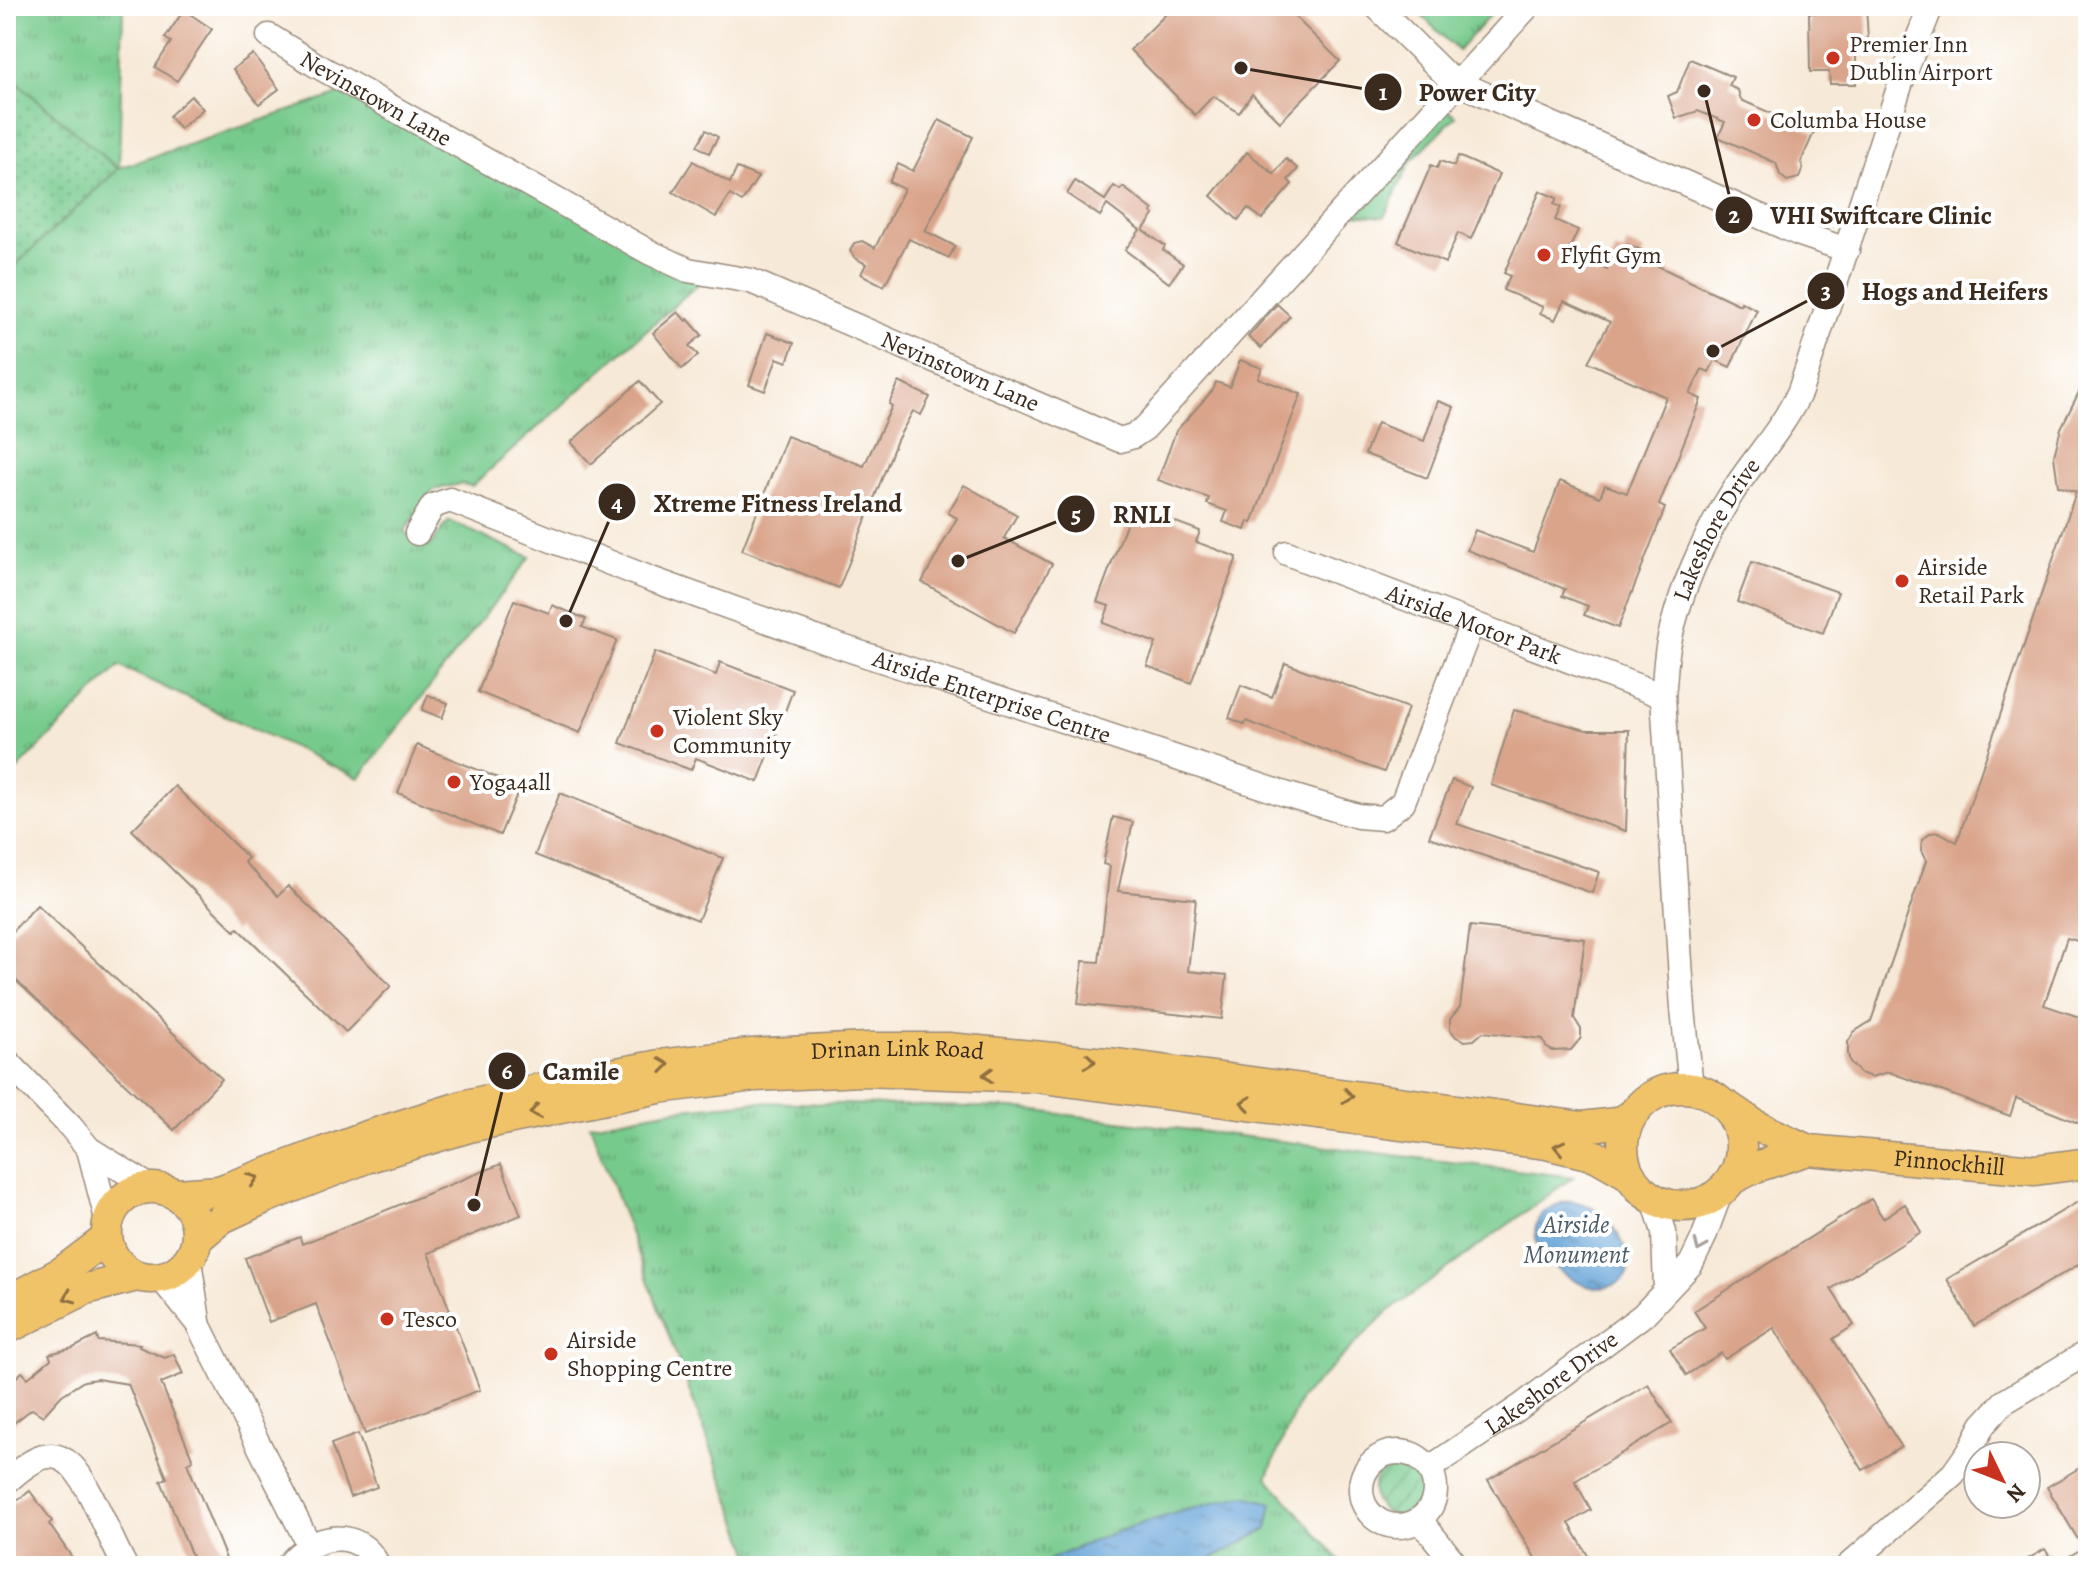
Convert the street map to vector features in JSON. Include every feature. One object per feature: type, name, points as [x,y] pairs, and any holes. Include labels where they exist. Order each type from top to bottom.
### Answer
[{"type":"main road","name":"Drinan Link Road","points":[[163,1191],[219,1191],[364,1137],[466,1105],[660,1065],[751,1054],[867,1048],[948,1048],[1117,1064],[1582,1127],[1616,1123],[1631,1116]]},
{"type":"main road","name":"Drinan Link Road","points":[[193,1249],[222,1218],[366,1158],[473,1126],[659,1088],[755,1076],[862,1071],[1035,1077],[1546,1144],[1596,1156],[1631,1176]]},
{"type":"main road","points":[[1674,1087],[1691,1088],[1711,1094],[1727,1106],[1738,1124],[1742,1144],[1740,1162],[1726,1186],[1703,1202],[1685,1206],[1669,1205],[1641,1189],[1631,1176],[1623,1146],[1631,1116],[1643,1102],[1674,1087]]},
{"type":"main road","name":"Pinnockhill","points":[[1727,1106],[1755,1125],[1808,1150],[2035,1170],[2088,1163]]},
{"type":"main road","name":"Pinnockhill","points":[[1726,1186],[1756,1167],[1808,1150]]},
{"type":"main road","points":[[6,1302],[62,1272],[107,1231],[113,1209],[136,1190],[163,1191],[194,1213],[193,1249],[181,1269],[86,1289],[6,1329]]},
{"type":"main road","points":[[107,1231],[117,1261],[149,1277]]},
{"type":"street","points":[[1376,6],[1445,74],[1459,83],[1790,229],[1847,250]]},
{"type":"street","name":"Nevinstown Lane","points":[[269,36],[649,252],[688,270],[751,281],[1120,440],[1145,428],[1528,6]]},
{"type":"street","name":"Lakeshore Drive","points":[[1691,1088],[1663,696],[1671,635],[1677,611],[1700,554],[1734,491],[1792,409],[1811,364],[1901,82],[1931,6]]},
{"type":"street","name":"Airside Enterprise Centre","points":[[417,533],[433,506],[450,500],[651,579],[824,641],[1358,816],[1383,818],[1403,802],[1472,623]]},
{"type":"street","name":"Airside Motor Park","points":[[1287,553],[1663,696]]},
{"type":"street","points":[[6,1060],[89,1149],[163,1191]]},
{"type":"street","points":[[89,1149],[107,1231]]},
{"type":"street","name":"Lakeshore Drive","points":[[1430,1468],[1643,1315],[1682,1275],[1697,1253],[1726,1186]]},
{"type":"street","points":[[1654,1199],[1664,1232],[1666,1290]]},
{"type":"street","points":[[193,1249],[198,1324]]},
{"type":"street","points":[[149,1277],[198,1324],[309,1545]]},
{"type":"street","points":[[1848,1566],[1953,1474],[1983,1425],[2004,1402],[2088,1352]]},
{"type":"street","points":[[1389,1453],[1412,1454],[1430,1468],[1436,1490],[1434,1502],[1420,1520],[1396,1527],[1383,1524],[1373,1517],[1366,1508],[1361,1486],[1370,1465],[1389,1453]]},
{"type":"street","points":[[6,1482],[33,1461],[53,1456],[67,1462],[81,1477],[125,1566]]},
{"type":"street","points":[[1420,1520],[1457,1566]]},
{"type":"street","points":[[288,1566],[297,1554],[324,1539],[356,1543],[370,1552],[378,1566]]},
{"type":"green space","points":[[6,6],[123,6],[119,168],[357,88],[696,271],[698,284],[472,486],[460,484],[433,490],[404,532],[429,546],[449,521],[530,557],[359,778],[119,666],[6,781],[6,274],[118,169],[6,73]]},
{"type":"green space","points":[[1412,6],[1498,6],[1458,51]]},
{"type":"green space","points":[[6,73],[118,169],[6,274]]},
{"type":"green space","points":[[1445,108],[1456,116],[1411,161],[1384,217],[1351,214]]},
{"type":"green space","points":[[754,1102],[1012,1108],[1573,1177],[1384,1315],[1300,1399],[1267,1477],[1345,1566],[755,1566],[590,1125],[672,1110]]},
{"type":"green space","points":[[1398,1465],[1416,1472],[1423,1490],[1416,1508],[1398,1515],[1380,1508],[1373,1490],[1380,1472]]},
{"type":"water","name":"Airside Monument","points":[[1569,1201],[1597,1211],[1614,1228],[1629,1263],[1627,1274],[1620,1282],[1607,1287],[1591,1287],[1557,1269],[1544,1254],[1536,1239],[1537,1224],[1547,1211]]},
{"type":"water","points":[[1245,1496],[1272,1503],[1267,1529],[1198,1566],[1037,1566],[1139,1524]]},
{"type":"building","points":[[1174,6],[1284,6],[1340,61],[1280,122],[1252,94],[1239,113],[1213,96],[1195,115],[1130,50]]},
{"type":"building","name":"Premier Inn Dublin Airport","points":[[1828,6],[1866,6],[1868,39],[1856,40],[1856,84],[1830,84],[1829,72],[1810,72],[1809,13],[1828,12]]},
{"type":"building","points":[[184,10],[212,29],[177,81],[155,67],[171,42],[165,38]]},
{"type":"building","points":[[253,54],[279,89],[259,104],[233,69]]},
{"type":"building","name":"Columba House","points":[[1690,59],[1733,77],[1729,86],[1738,90],[1741,100],[1814,132],[1801,162],[1803,168],[1799,178],[1787,181],[1780,175],[1776,163],[1718,137],[1725,122],[1698,111],[1676,118],[1668,96],[1677,92]]},
{"type":"building","points":[[191,96],[203,109],[180,129],[169,116]]},
{"type":"building","points":[[939,120],[973,137],[925,231],[955,246],[949,258],[909,239],[884,286],[861,274],[866,264],[850,251],[854,243],[862,241],[875,248],[904,189],[889,182],[898,164],[913,171]]},
{"type":"building","points":[[706,130],[718,137],[709,153],[697,146]]},
{"type":"building","points":[[1247,152],[1274,174],[1286,159],[1298,169],[1288,180],[1292,184],[1262,219],[1248,208],[1238,220],[1211,196]]},
{"type":"building","points":[[1458,156],[1499,174],[1471,239],[1458,233],[1445,263],[1398,242],[1431,165],[1437,168],[1440,161],[1454,166]]},
{"type":"building","points":[[693,161],[730,183],[737,168],[758,177],[742,202],[730,195],[716,217],[673,192]]},
{"type":"building","points":[[1075,181],[1105,200],[1114,186],[1120,190],[1123,187],[1153,210],[1154,215],[1143,230],[1183,264],[1169,283],[1125,250],[1140,230],[1107,205],[1100,216],[1067,194]]},
{"type":"building","points":[[1540,191],[1557,198],[1554,204],[1561,207],[1555,220],[1578,230],[1568,252],[1607,269],[1616,250],[1623,253],[1627,244],[1644,251],[1641,258],[1757,310],[1730,367],[1715,360],[1709,372],[1702,369],[1690,394],[1701,399],[1659,505],[1665,508],[1618,628],[1584,615],[1588,606],[1562,596],[1565,589],[1467,550],[1475,530],[1533,552],[1560,481],[1600,497],[1605,485],[1627,493],[1666,397],[1588,362],[1610,322],[1564,301],[1555,320],[1540,313],[1543,307],[1503,290],[1510,276],[1504,273]]},
{"type":"building","points":[[1277,304],[1290,316],[1261,348],[1248,337]]},
{"type":"building","points":[[678,312],[702,335],[689,346],[698,355],[682,369],[653,333]]},
{"type":"building","points":[[767,333],[794,343],[787,362],[777,358],[765,391],[749,385]]},
{"type":"building","points":[[1240,360],[1262,368],[1258,378],[1301,394],[1252,523],[1248,521],[1245,530],[1223,522],[1227,511],[1207,504],[1209,498],[1158,480],[1176,431],[1213,390],[1216,382],[1230,387]]},
{"type":"building","points":[[2088,374],[2088,944],[2067,938],[2044,1005],[2088,1020],[2088,1127],[2016,1098],[2010,1116],[1889,1072],[1871,1077],[1860,1073],[1850,1062],[1848,1042],[1854,1032],[1871,1021],[1926,861],[1921,851],[1922,840],[1931,833],[1939,832],[1957,842],[2076,492],[2058,486],[2054,456],[2061,428]]},
{"type":"building","points":[[640,381],[660,404],[591,464],[571,442]]},
{"type":"building","points":[[899,382],[930,397],[921,415],[913,411],[897,440],[839,588],[742,550],[787,436],[864,466],[892,406],[889,404]]},
{"type":"building","points":[[1438,401],[1454,407],[1427,478],[1365,454],[1377,423],[1424,441]]},
{"type":"building","points":[[964,485],[1017,515],[1004,538],[1052,564],[1014,633],[922,582],[957,518],[948,513]]},
{"type":"building","points":[[1133,506],[1200,531],[1196,542],[1237,557],[1191,683],[1147,666],[1156,643],[1103,623],[1109,606],[1097,602]]},
{"type":"building","points":[[1752,562],[1838,592],[1823,633],[1737,602]]},
{"type":"building","points":[[514,600],[549,613],[552,605],[586,619],[582,627],[617,640],[580,733],[478,692]]},
{"type":"building","points":[[655,652],[716,675],[720,662],[793,690],[758,782],[696,758],[691,770],[620,743]]},
{"type":"building","points":[[1285,663],[1408,708],[1384,772],[1246,721],[1244,724],[1229,718],[1241,685],[1272,697]]},
{"type":"building","points":[[428,695],[448,703],[442,718],[422,710]]},
{"type":"building","points":[[1514,710],[1586,730],[1629,730],[1626,831],[1491,785]]},
{"type":"building","points":[[417,745],[520,787],[500,835],[398,793]]},
{"type":"building","points":[[1452,780],[1471,787],[1457,824],[1599,872],[1592,893],[1429,837]]},
{"type":"building","points":[[175,786],[248,858],[244,862],[278,896],[288,886],[391,986],[346,1032],[238,928],[235,931],[132,830]]},
{"type":"building","points":[[560,793],[723,858],[698,920],[535,855]]},
{"type":"building","points":[[1113,817],[1133,822],[1118,891],[1196,899],[1188,971],[1227,975],[1222,1019],[1078,1004],[1083,961],[1099,962],[1110,866],[1103,864]]},
{"type":"building","points":[[37,905],[222,1079],[174,1130],[6,971],[6,938]]},
{"type":"building","points":[[1470,926],[1585,939],[1574,1018],[1581,1029],[1581,1038],[1571,1050],[1553,1051],[1546,1047],[1543,1039],[1483,1032],[1474,1040],[1465,1041],[1456,1037],[1450,1029],[1450,1019],[1460,1007]]},
{"type":"building","name":"Tesco","points":[[501,1164],[521,1215],[428,1253],[480,1390],[365,1434],[316,1304],[269,1322],[245,1258],[300,1237],[302,1244]]},
{"type":"building","points":[[2088,1196],[2088,1259],[1974,1326],[1947,1279]]},
{"type":"building","points":[[1871,1199],[1883,1218],[1905,1204],[1921,1232],[1831,1289],[1854,1325],[1833,1339],[1901,1446],[1863,1470],[1774,1328],[1725,1359],[1721,1353],[1686,1375],[1670,1349],[1705,1328],[1694,1311]]},
{"type":"building","points":[[97,1336],[98,1341],[140,1344],[139,1347],[165,1358],[174,1354],[183,1374],[161,1383],[193,1460],[187,1463],[229,1566],[196,1566],[161,1481],[167,1478],[128,1384],[97,1379],[84,1381],[62,1395],[43,1416],[32,1409],[6,1429],[6,1386],[22,1372],[28,1378],[51,1359],[49,1354],[73,1348]]},
{"type":"building","points":[[1648,1384],[1672,1423],[1575,1481],[1591,1510],[1569,1523],[1594,1566],[1540,1566],[1488,1480]]},
{"type":"building","points":[[358,1434],[377,1487],[350,1497],[331,1444]]},
{"type":"building","points":[[2088,1463],[2088,1566],[2016,1566],[2045,1549],[2055,1565],[2083,1548],[2047,1487]]},
{"type":"building","points":[[30,1491],[78,1566],[6,1566],[6,1508]]},
{"type":"place","name":"Premier Inn Dublin Airport","points":[[1833,58]]},
{"type":"place","name":"Power City","points":[[1241,68]]},
{"type":"place","name":"VHI Swiftcare Clinic","points":[[1704,91]]},
{"type":"place","name":"Columba House","points":[[1754,120]]},
{"type":"place","name":"Flyfit Gym","points":[[1544,255]]},
{"type":"place","name":"Hogs and Heifers","points":[[1713,351]]},
{"type":"place","name":"RNLI","points":[[958,561]]},
{"type":"place","name":"Airside Retail Park","points":[[1902,581]]},
{"type":"place","name":"Xtreme Fitness Ireland","points":[[566,621]]},
{"type":"place","name":"Violent Sky Community","points":[[657,731]]},
{"type":"place","name":"Yoga4all","points":[[454,782]]},
{"type":"place","name":"Camile","points":[[474,1205]]},
{"type":"place","name":"Tesco","points":[[387,1319]]},
{"type":"place","name":"Airside Shopping Centre","points":[[551,1354]]}]
